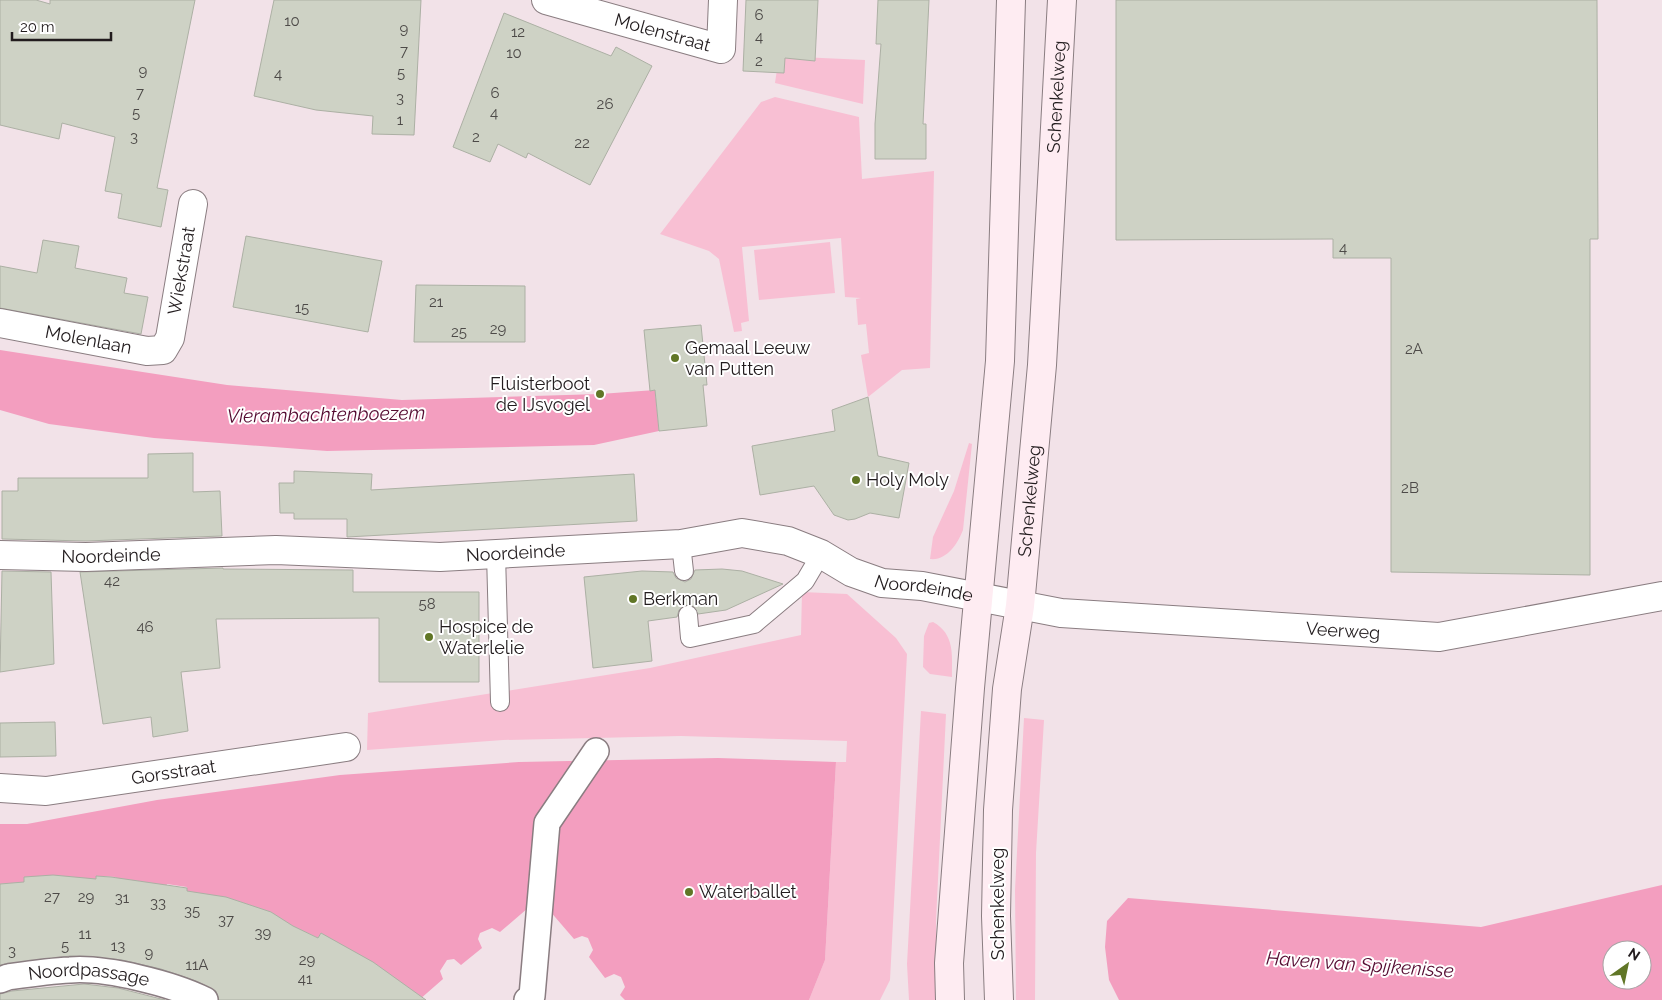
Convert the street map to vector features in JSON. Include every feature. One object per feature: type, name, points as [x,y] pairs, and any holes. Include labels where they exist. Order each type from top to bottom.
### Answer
[{"type":"main road","points":[[950,1000],[949,963],[970,688],[1000,361],[1011,0]]},
{"type":"main road","name":"Schenkelweg","points":[[999,1000],[996,916],[998,810],[1007,690],[1020,606],[1042,365],[1062,0]]},
{"type":"street","name":"Molenstraat","points":[[546,0],[721,49],[723,0]]},
{"type":"street","name":"Wiekstraat","points":[[170,338],[193,204]]},
{"type":"street","name":"Molenlaan","points":[[0,323],[147,351],[163,350],[170,338]]},
{"type":"street","name":"Noordeinde","points":[[0,555],[86,557],[276,550],[440,557],[681,544],[742,533],[788,541],[821,554],[851,572],[882,583],[922,586],[1020,606]]},
{"type":"street","name":"Veerweg","points":[[1020,606],[1061,613],[1439,637],[1662,596]]},
{"type":"street","name":"Gorsstraat","points":[[0,788],[46,790],[346,747]]},
{"type":"street","points":[[527,1000],[532,996],[547,823],[596,751]]},
{"type":"street","name":"Noordpassage","points":[[0,980],[8,977],[72,970],[111,972],[191,993],[205,1000]]},
{"type":"lane","points":[[681,544],[684,571]]},
{"type":"lane","points":[[496,554],[500,702]]},
{"type":"lane","points":[[688,615],[690,638],[754,624],[805,581],[821,554]]},
{"type":"shaded area","points":[[779,56],[865,60],[863,104],[775,83]]},
{"type":"shaded area","points":[[775,97],[859,117],[862,179],[934,171],[930,368],[902,370],[868,397],[861,355],[869,353],[866,324],[858,325],[856,299],[861,298],[845,297],[841,238],[742,247],[749,321],[741,323],[742,331],[734,332],[719,259],[709,251],[660,234],[761,102]]},
{"type":"shaded area","points":[[830,242],[835,293],[759,300],[754,250]]},
{"type":"shaded area","points":[[969,443],[972,444],[963,530],[955,545],[947,554],[936,559],[930,559],[933,537],[954,491]]},
{"type":"shaded area","points":[[802,592],[847,594],[896,638],[907,654],[890,980],[880,1000],[809,1000],[825,960],[836,762],[846,762],[847,741],[681,736],[503,740],[367,750],[368,713],[650,668],[801,635]]},
{"type":"shaded area","points":[[933,622],[940,627],[949,639],[952,653],[952,677],[930,674],[923,667],[924,636],[929,623]]},
{"type":"shaded area","points":[[921,711],[946,714],[936,921],[937,1000],[909,1000],[907,964]]},
{"type":"shaded area","points":[[1024,718],[1044,720],[1036,853],[1035,1000],[1016,1000],[1015,890]]},
{"type":"water","name":"Vierambachtenboezem","points":[[0,350],[227,385],[402,400],[600,394],[655,390],[659,431],[594,445],[327,451],[154,438],[49,424],[0,410]]},
{"type":"water","points":[[718,758],[836,762],[825,960],[809,1000],[625,1000],[620,995],[625,987],[621,977],[614,974],[605,978],[589,957],[593,950],[588,938],[582,936],[574,939],[549,910],[528,908],[500,932],[492,928],[480,933],[478,939],[482,948],[461,965],[454,959],[447,960],[440,971],[443,979],[419,1000],[321,933],[318,938],[282,921],[187,892],[187,887],[167,884],[166,888],[142,884],[141,881],[116,881],[116,877],[96,876],[96,880],[0,884],[0,824],[27,824],[157,800],[340,775],[519,762]]},
{"type":"water","name":"Haven van Spijkenisse","points":[[1662,885],[1662,1000],[1119,1000],[1109,980],[1105,947],[1107,921],[1128,898],[1481,927]]},
{"type":"building","points":[[0,0],[36,0],[50,4],[50,0],[195,0],[157,188],[168,190],[161,227],[118,218],[122,194],[105,191],[115,137],[62,123],[59,139],[0,125]]},
{"type":"building","points":[[274,0],[421,0],[414,135],[372,134],[373,116],[316,110],[254,96]]},
{"type":"building","points":[[746,0],[818,0],[815,61],[785,58],[784,73],[743,71]]},
{"type":"building","points":[[878,0],[929,0],[923,124],[926,124],[926,159],[875,159],[875,124],[881,44],[876,44]]},
{"type":"building","points":[[1116,0],[1597,0],[1598,239],[1590,239],[1590,575],[1391,572],[1391,258],[1333,258],[1333,239],[1116,240]]},
{"type":"building","points":[[504,13],[611,56],[616,47],[652,66],[590,185],[528,153],[526,158],[498,144],[490,162],[453,147]]},
{"type":"building","points":[[246,236],[382,261],[368,332],[233,307]]},
{"type":"building","points":[[43,240],[79,246],[75,268],[127,278],[124,293],[148,297],[141,334],[0,308],[0,266],[37,273]]},
{"type":"building","points":[[416,285],[525,286],[525,342],[414,342]]},
{"type":"building","name":"Gemaal Leeuw van Putten","points":[[701,325],[707,385],[703,385],[707,426],[659,431],[655,390],[650,391],[644,330]]},
{"type":"building","points":[[868,397],[878,456],[909,463],[899,518],[870,513],[848,520],[834,515],[814,486],[760,495],[752,446],[835,431],[832,410]]},
{"type":"building","points":[[193,453],[193,492],[220,491],[222,536],[86,541],[2,539],[2,491],[18,491],[18,478],[148,478],[148,454]]},
{"type":"building","points":[[294,471],[372,474],[371,490],[634,474],[637,521],[347,537],[347,519],[294,519],[294,513],[280,513],[279,483],[294,483]]},
{"type":"building","points":[[223,568],[353,570],[353,592],[479,592],[479,682],[379,682],[379,618],[216,619],[220,668],[181,672],[188,731],[153,737],[151,717],[103,724],[80,572]]},
{"type":"building","points":[[722,569],[742,571],[783,584],[726,610],[698,614],[693,606],[687,605],[679,610],[677,617],[648,621],[652,661],[593,668],[584,577],[642,571],[673,572],[676,578],[685,582],[691,579],[695,570]]},
{"type":"building","points":[[2,571],[51,572],[54,664],[0,672]]},
{"type":"building","points":[[55,722],[56,756],[0,757],[0,723]]},
{"type":"building","points":[[53,875],[96,879],[96,876],[111,877],[187,888],[187,891],[226,897],[271,912],[293,926],[318,938],[321,933],[373,962],[426,1000],[219,1000],[216,991],[196,981],[161,969],[122,960],[70,956],[0,965],[0,884],[24,882],[24,877]]},
{"type":"building","points":[[84,984],[118,988],[165,1000],[0,1000],[0,994],[12,991]]},
{"type":"place","name":"Gemaal Leeuw van Putten","points":[[675,358]]},
{"type":"place","name":"Fluisterboot de IJsvogel","points":[[600,394]]},
{"type":"place","name":"Holy Moly","points":[[856,480]]},
{"type":"place","name":"Berkman","points":[[633,599]]},
{"type":"place","name":"Hospice de Waterlelie","points":[[429,637]]},
{"type":"place","name":"Waterballet","points":[[689,892]]}]
